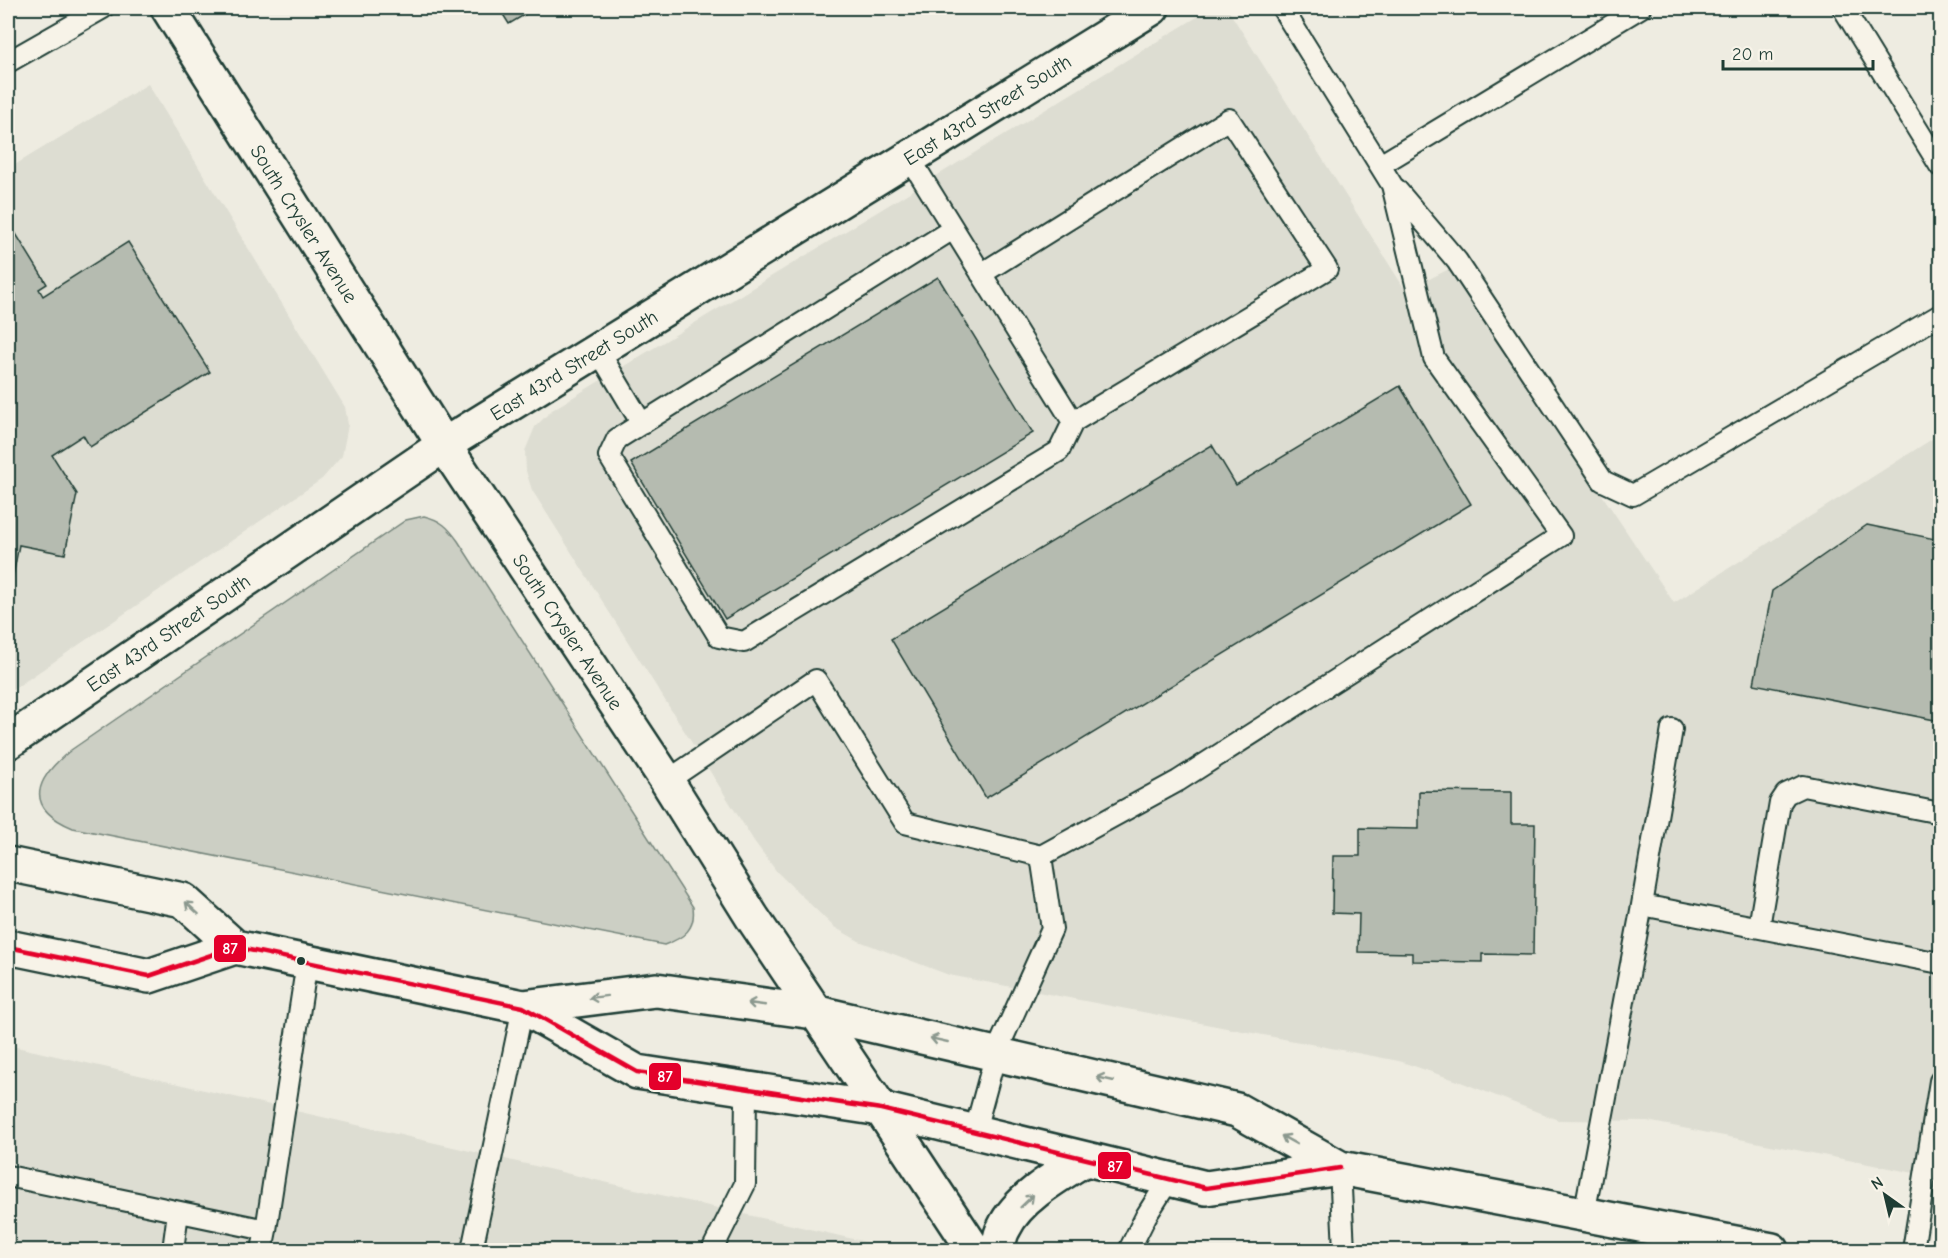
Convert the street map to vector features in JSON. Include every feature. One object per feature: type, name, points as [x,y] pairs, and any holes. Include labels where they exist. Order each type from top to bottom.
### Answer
[{"type":"main road","name":"South Crysler Avenue","points":[[168,8],[444,445],[667,781],[814,1012],[974,1251]]},
{"type":"main road","name":"East 43rd Street South","points":[[8,742],[444,445],[909,157],[1135,12]]},
{"type":"main road","points":[[8,864],[183,900],[235,947],[523,1007],[637,1072],[880,1109],[974,1134],[1206,1188],[1340,1168]]},
{"type":"main road","points":[[8,947],[149,976],[235,947]]},
{"type":"main road","points":[[523,1007],[656,990],[814,1012],[1237,1110],[1340,1168],[1584,1215],[1730,1247],[1772,1251]]},
{"type":"main road","points":[[998,1251],[1004,1227],[1021,1207],[1047,1182],[1085,1159]]},
{"type":"lane","points":[[8,62],[103,8]]},
{"type":"lane","points":[[1282,8],[1392,185],[1457,261],[1603,481],[1633,495],[1941,315]]},
{"type":"lane","points":[[1380,165],[1640,8]]},
{"type":"lane","points":[[1843,8],[1941,166]]},
{"type":"lane","points":[[953,229],[617,439],[609,456],[719,637],[744,642],[1059,451],[1073,422],[1327,269],[1228,119],[981,274]]},
{"type":"lane","points":[[909,157],[1073,422]]},
{"type":"lane","points":[[667,781],[816,680],[905,823],[1041,856],[1178,782],[1561,536],[1434,358],[1392,185]]},
{"type":"lane","points":[[598,350],[642,424]]},
{"type":"lane","points":[[1584,1215],[1642,905],[1672,729]]},
{"type":"lane","points":[[1759,927],[1780,803],[1794,789],[1803,786],[1941,813]]},
{"type":"lane","points":[[974,1134],[996,1053],[1052,929],[1041,856]]},
{"type":"lane","points":[[1642,905],[1941,963]]},
{"type":"lane","points":[[262,1251],[307,962]]},
{"type":"lane","points":[[472,1251],[523,1007]]},
{"type":"lane","points":[[1913,1251],[1941,1081]]},
{"type":"lane","points":[[712,1251],[745,1184],[746,1090]]},
{"type":"lane","points":[[1340,1168],[1344,1251]]},
{"type":"lane","points":[[8,1176],[266,1230]]},
{"type":"lane","points":[[1129,1251],[1146,1216],[1170,1178]]},
{"type":"lane","points":[[173,1251],[178,1212]]},
{"type":"shaded area","points":[[1212,8],[1227,8],[1406,291],[1451,268],[1674,603],[1940,434],[1940,1178],[1647,1121],[1558,1120],[1399,1061],[949,975],[859,941],[834,927],[777,872],[754,841],[532,490],[526,471],[525,451],[535,427],[552,410]]},
{"type":"shaded area","points":[[148,84],[345,407],[348,425],[342,456],[322,479],[8,693],[8,169]]},
{"type":"shaded area","points":[[424,516],[444,525],[458,541],[693,907],[693,921],[683,936],[664,945],[73,828],[46,811],[40,792],[43,781],[49,771],[71,750],[406,520]]},
{"type":"shaded area","points":[[8,1045],[901,1250],[8,1250]]},
{"type":"building","points":[[499,8],[536,8],[509,24]]},
{"type":"building","points":[[8,221],[47,284],[39,289],[43,296],[128,242],[210,372],[90,447],[83,435],[52,455],[77,494],[65,554],[19,545],[8,601]]},
{"type":"building","points":[[938,277],[1033,433],[725,619],[631,463]]},
{"type":"building","points":[[1400,386],[1471,504],[986,798],[891,639],[1212,445],[1236,485]]},
{"type":"building","points":[[1867,525],[1940,540],[1940,721],[1754,684],[1772,591]]},
{"type":"building","points":[[1419,791],[1511,792],[1511,824],[1535,824],[1533,955],[1482,954],[1482,962],[1412,961],[1412,953],[1358,952],[1359,914],[1332,913],[1333,856],[1360,856],[1360,828],[1419,829]]},
{"type":"transit line","name":"87","points":[[8,947],[149,976],[235,947],[523,1007],[637,1072],[881,1109],[1206,1188],[1340,1168]]}]
